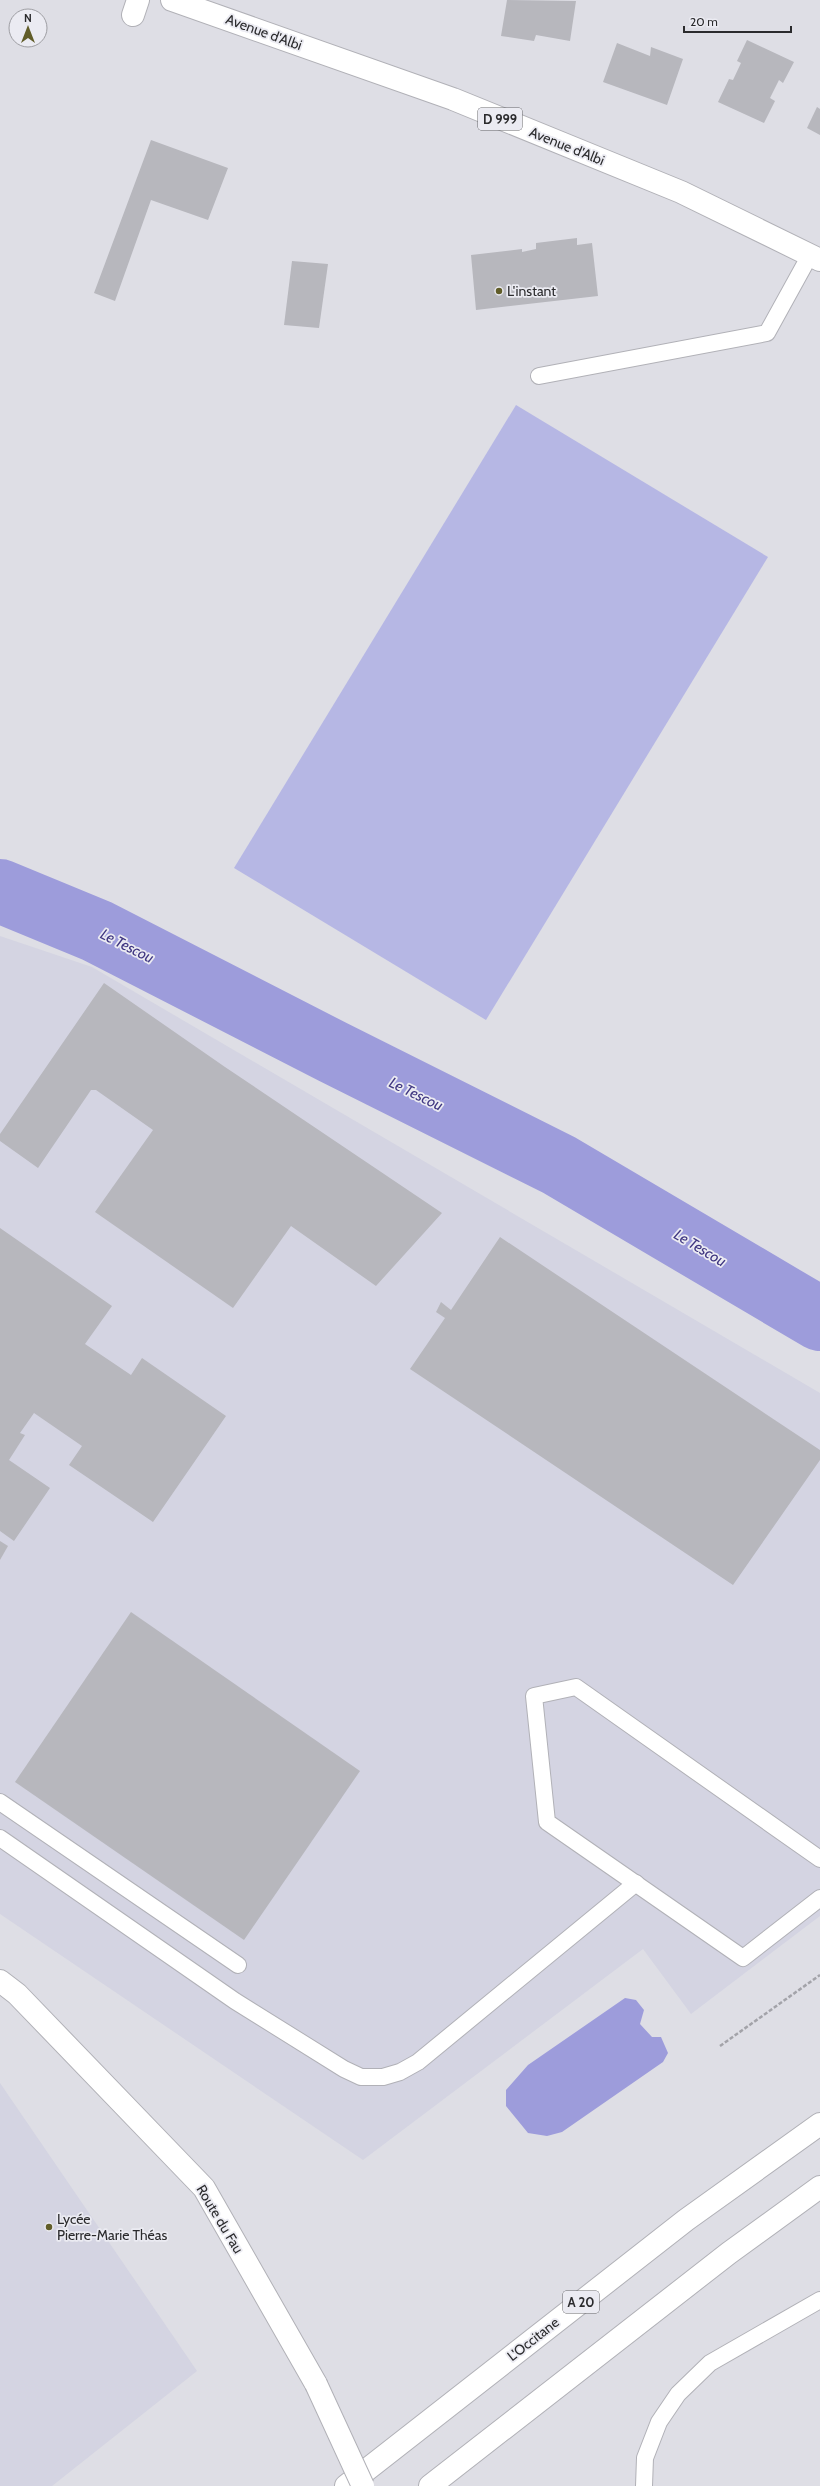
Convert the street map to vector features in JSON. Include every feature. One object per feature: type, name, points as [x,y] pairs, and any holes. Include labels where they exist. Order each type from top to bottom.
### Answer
[{"type":"main road","name":"Avenue d'Albi","points":[[172,0],[453,100],[682,192],[815,257]]},
{"type":"main road","name":"Route du Fau","points":[[0,1981],[17,1994],[204,2188],[316,2384],[363,2486]]},
{"type":"main road","name":"L'Occitane","points":[[346,2486],[686,2220],[820,2124]]},
{"type":"main road","points":[[430,2486],[722,2258],[820,2187]]},
{"type":"lane","points":[[539,376],[767,333],[815,257]]},
{"type":"lane","points":[[820,1859],[576,1687],[534,1696],[547,1822],[743,1958],[820,1898]]},
{"type":"lane","points":[[0,1802],[238,1965]]},
{"type":"lane","points":[[0,1838],[235,2001],[344,2069],[370,2078],[400,2072],[418,2062],[636,1883]]},
{"type":"lane","points":[[644,2486],[645,2458],[659,2422],[678,2394],[710,2363],[820,2300]]},
{"type":"path","points":[[720,2046],[820,1975]]},
{"type":"shaded area","points":[[516,405],[768,557],[486,1020],[234,868]]},
{"type":"shaded area","points":[[0,936],[92,967],[820,1393],[820,1916],[691,2014],[643,1949],[363,2160],[0,1914]]},
{"type":"shaded area","points":[[625,1998],[636,2000],[644,2010],[640,2024],[652,2037],[661,2037],[668,2053],[663,2062],[562,2132],[547,2136],[528,2133],[506,2106],[506,2090],[528,2065]]},
{"type":"shaded area","name":"Lycée Pierre-Marie Théas","points":[[0,2083],[197,2371],[52,2486],[0,2486]]},
{"type":"building","points":[[507,0],[576,1],[570,41],[536,35],[534,41],[501,36]]},
{"type":"building","points":[[747,40],[794,62],[783,83],[779,80],[770,98],[775,101],[764,123],[718,102],[729,79],[733,80],[741,63],[737,61]]},
{"type":"building","points":[[617,43],[650,56],[651,47],[683,59],[667,105],[603,82]]},
{"type":"building","points":[[817,107],[820,109],[820,135],[807,128]]},
{"type":"building","points":[[151,140],[228,168],[208,220],[151,200],[115,301],[94,293]]},
{"type":"building","points":[[577,238],[577,245],[592,243],[598,296],[476,310],[471,255],[522,249],[522,252],[536,249],[536,243]]},
{"type":"building","points":[[292,261],[328,264],[319,328],[284,325]]},
{"type":"building","points":[[104,983],[225,1067],[442,1213],[376,1286],[291,1226],[233,1308],[95,1212],[153,1130],[96,1090],[91,1090],[38,1168],[0,1141],[0,1134]]},
{"type":"building","points":[[0,1228],[112,1306],[85,1344],[131,1375],[142,1358],[226,1416],[153,1522],[69,1465],[82,1446],[34,1413],[20,1433],[25,1435],[9,1460],[50,1488],[14,1541],[0,1531]]},
{"type":"building","points":[[500,1237],[820,1450],[820,1460],[733,1585],[410,1369],[445,1318],[436,1312],[441,1302],[451,1310]]},
{"type":"building","points":[[0,1541],[8,1546],[0,1560]]},
{"type":"building","points":[[131,1612],[360,1771],[244,1940],[15,1782]]},
{"type":"waterway","name":"Le Tescou","points":[[0,891],[97,931],[333,1052],[559,1165],[820,1319]]},
{"type":"place","name":"L'instant","points":[[499,291]]},
{"type":"place","name":"Lycée Pierre-Marie Théas","points":[[49,2227]]}]
